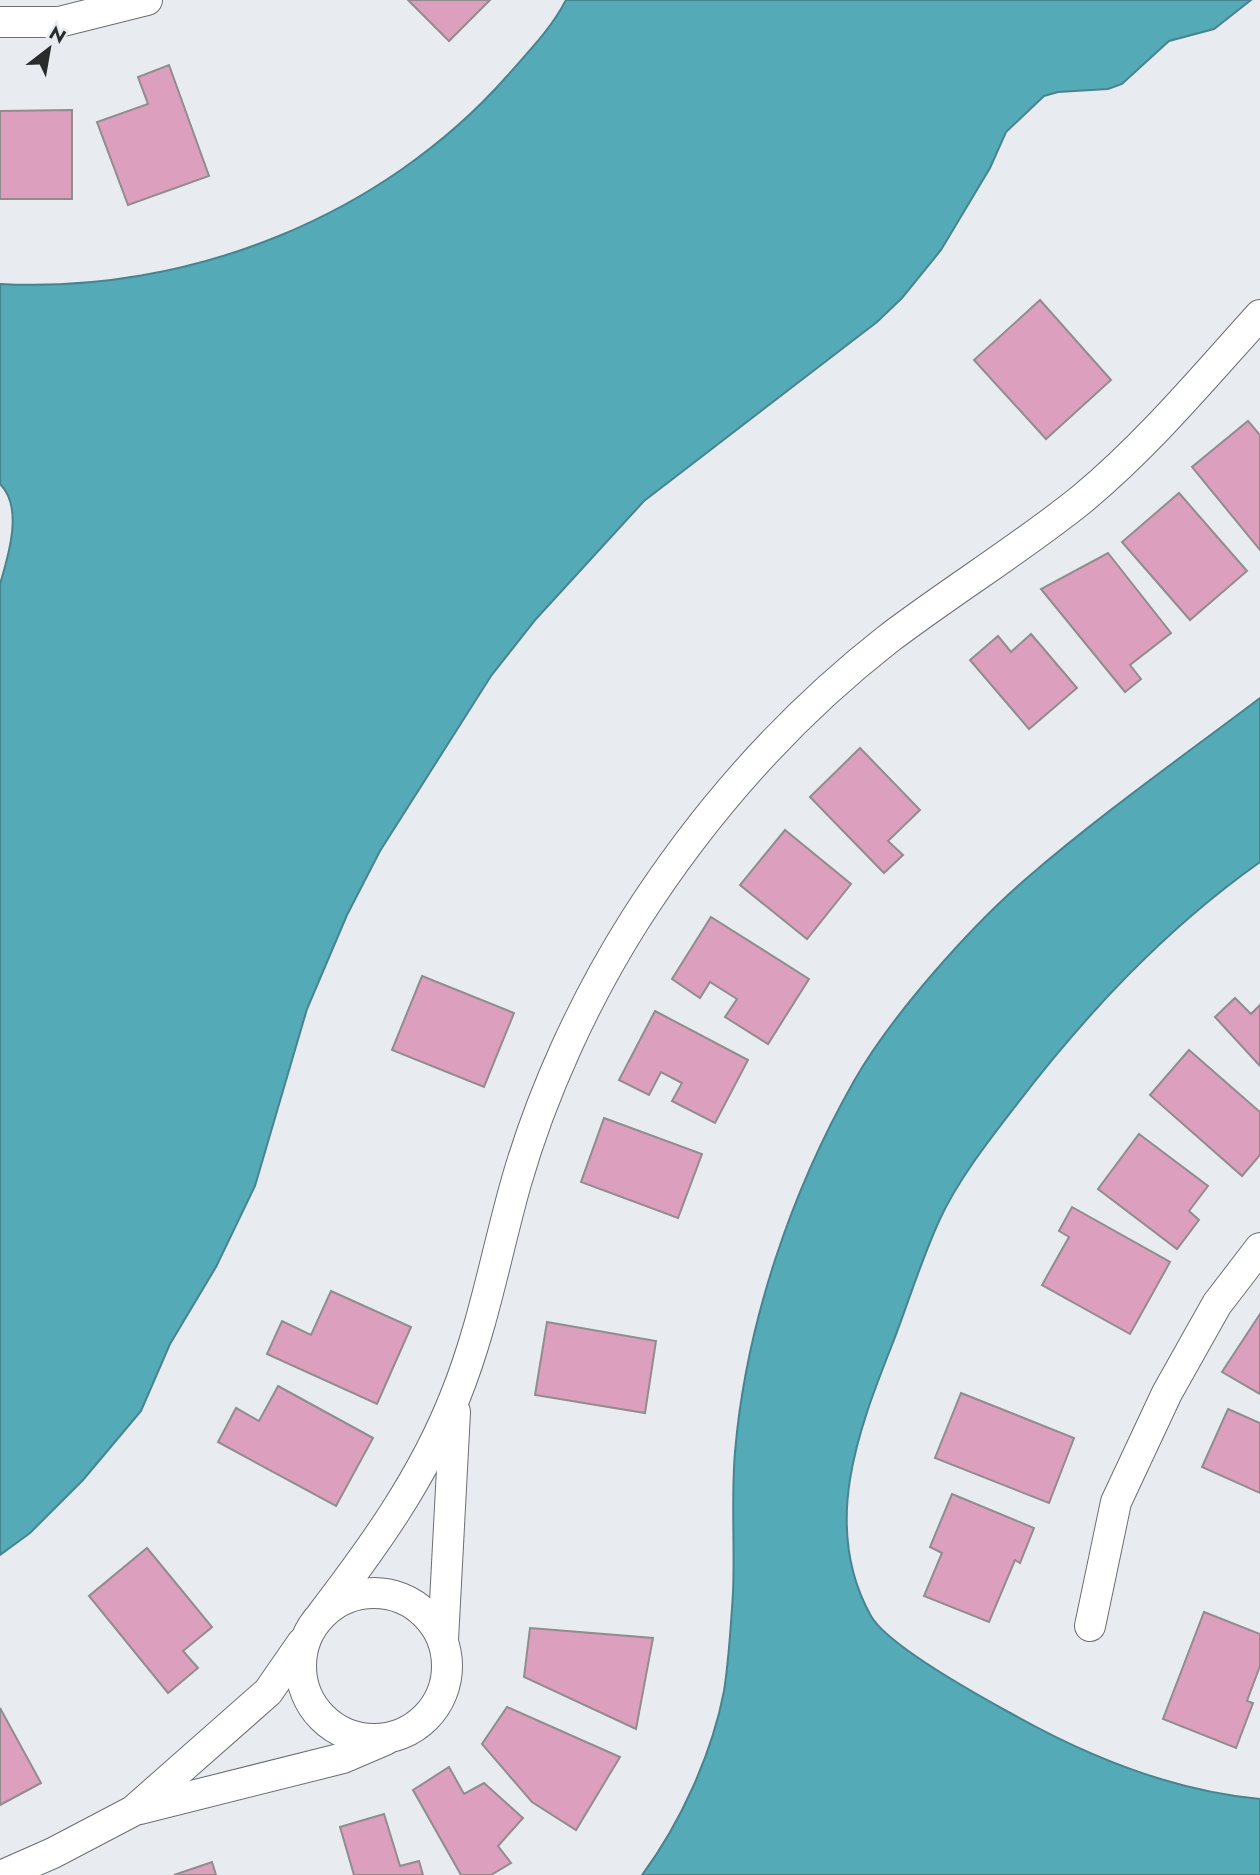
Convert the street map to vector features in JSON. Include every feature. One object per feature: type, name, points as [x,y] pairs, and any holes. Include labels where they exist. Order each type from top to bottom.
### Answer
[{"type":"street","points":[[0,22],[59,22],[147,0]]},
{"type":"street","points":[[133,1811],[268,1692],[315,1624],[386,1531],[423,1468],[455,1397],[472,1347],[517,1180],[545,1103],[580,1021],[613,960],[633,924],[688,841],[752,765],[835,685],[886,641],[1012,552],[1119,467],[1260,315]]},
{"type":"street","points":[[1090,1626],[1116,1502],[1167,1393],[1217,1304],[1260,1248]]},
{"type":"street","points":[[3,1875],[53,1853],[133,1811],[343,1758],[417,1726],[434,1709],[444,1687],[447,1663],[443,1640],[455,1397]]},
{"type":"street","points":[[395,1736],[371,1739],[347,1734],[327,1722],[311,1703],[302,1681],[301,1657],[315,1624],[342,1600],[365,1594],[389,1595],[411,1603],[430,1619],[443,1640]]},
{"type":"water","points":[[566,0],[1251,0],[1214,29],[1169,41],[1122,84],[1108,89],[1058,92],[1044,96],[1006,132],[990,168],[941,250],[902,298],[877,322],[644,501],[536,619],[491,676],[380,851],[347,915],[307,1009],[255,1186],[216,1267],[170,1344],[141,1411],[83,1480],[30,1533],[0,1555],[0,584],[10,547],[13,519],[7,494],[0,484],[0,284],[71,284],[141,276],[210,260],[278,236],[342,206],[402,169],[458,125],[532,48],[554,21]]},
{"type":"water","points":[[1260,698],[1260,862],[1191,916],[1098,1007],[1041,1074],[964,1176],[933,1235],[867,1411],[850,1479],[847,1514],[848,1548],[856,1582],[871,1616],[896,1642],[980,1696],[1102,1758],[1164,1780],[1228,1795],[1260,1799],[1260,1875],[642,1875],[669,1834],[693,1788],[719,1715],[727,1667],[733,1593],[735,1452],[749,1356],[775,1260],[810,1168],[831,1124],[854,1081],[889,1029],[933,973],[981,921],[1027,878],[1084,831]]},
{"type":"building","points":[[408,0],[490,0],[449,41]]},
{"type":"building","points":[[169,65],[209,176],[128,205],[97,122],[148,104],[138,77]]},
{"type":"building","points":[[72,110],[72,199],[0,199],[0,111]]},
{"type":"building","points":[[1040,300],[1111,380],[1046,439],[974,360]]},
{"type":"building","points":[[1248,421],[1260,435],[1260,550],[1192,467]]},
{"type":"building","points":[[1179,493],[1247,571],[1190,620],[1122,542]]},
{"type":"building","points":[[1108,553],[1171,633],[1130,665],[1141,679],[1125,692],[1041,589]]},
{"type":"building","points":[[1031,634],[1077,688],[1029,729],[970,660],[998,636],[1011,652]]},
{"type":"building","points":[[860,748],[920,810],[888,841],[903,855],[884,873],[810,797]]},
{"type":"building","points":[[785,830],[851,884],[807,939],[740,885]]},
{"type":"building","points":[[711,917],[809,979],[768,1044],[725,1017],[737,999],[710,982],[700,998],[672,979]]},
{"type":"building","points":[[422,976],[514,1013],[484,1087],[392,1050]]},
{"type":"building","points":[[1235,998],[1251,1014],[1260,1005],[1260,1066],[1215,1017]]},
{"type":"building","points":[[655,1011],[748,1060],[715,1123],[672,1101],[682,1083],[661,1072],[649,1095],[619,1080]]},
{"type":"building","points":[[1189,1050],[1260,1112],[1260,1155],[1242,1176],[1150,1095]]},
{"type":"building","points":[[604,1118],[702,1154],[678,1218],[581,1182]]},
{"type":"building","points":[[1139,1134],[1208,1186],[1189,1211],[1199,1220],[1177,1249],[1098,1189]]},
{"type":"building","points":[[1072,1207],[1170,1262],[1130,1334],[1042,1285],[1069,1237],[1059,1231]]},
{"type":"building","points":[[331,1291],[411,1327],[377,1404],[267,1354],[282,1321],[311,1335]]},
{"type":"building","points":[[1260,1314],[1260,1394],[1222,1372]]},
{"type":"building","points":[[547,1322],[656,1341],[645,1413],[535,1395]]},
{"type":"building","points":[[278,1386],[373,1438],[336,1506],[218,1442],[236,1408],[259,1421]]},
{"type":"building","points":[[961,1393],[1074,1438],[1049,1503],[935,1458]]},
{"type":"building","points":[[1228,1409],[1260,1423],[1260,1493],[1202,1467]]},
{"type":"building","points":[[952,1494],[1034,1528],[1020,1563],[1015,1560],[989,1622],[924,1596],[942,1553],[930,1547]]},
{"type":"building","points":[[147,1548],[212,1627],[183,1651],[198,1668],[168,1693],[89,1596]]},
{"type":"building","points":[[1204,1612],[1260,1634],[1260,1666],[1247,1701],[1253,1703],[1236,1748],[1163,1719]]},
{"type":"building","points":[[530,1628],[653,1638],[636,1729],[524,1677]]},
{"type":"building","points":[[507,1707],[620,1757],[576,1830],[532,1802],[482,1744]]},
{"type":"building","points":[[0,1708],[41,1783],[0,1805]]},
{"type":"building","points":[[449,1767],[464,1794],[484,1783],[523,1818],[498,1846],[511,1863],[491,1875],[461,1875],[413,1790]]},
{"type":"building","points":[[384,1814],[400,1866],[419,1861],[423,1875],[354,1875],[340,1827]]},
{"type":"building","points":[[212,1862],[216,1875],[174,1875]]}]
